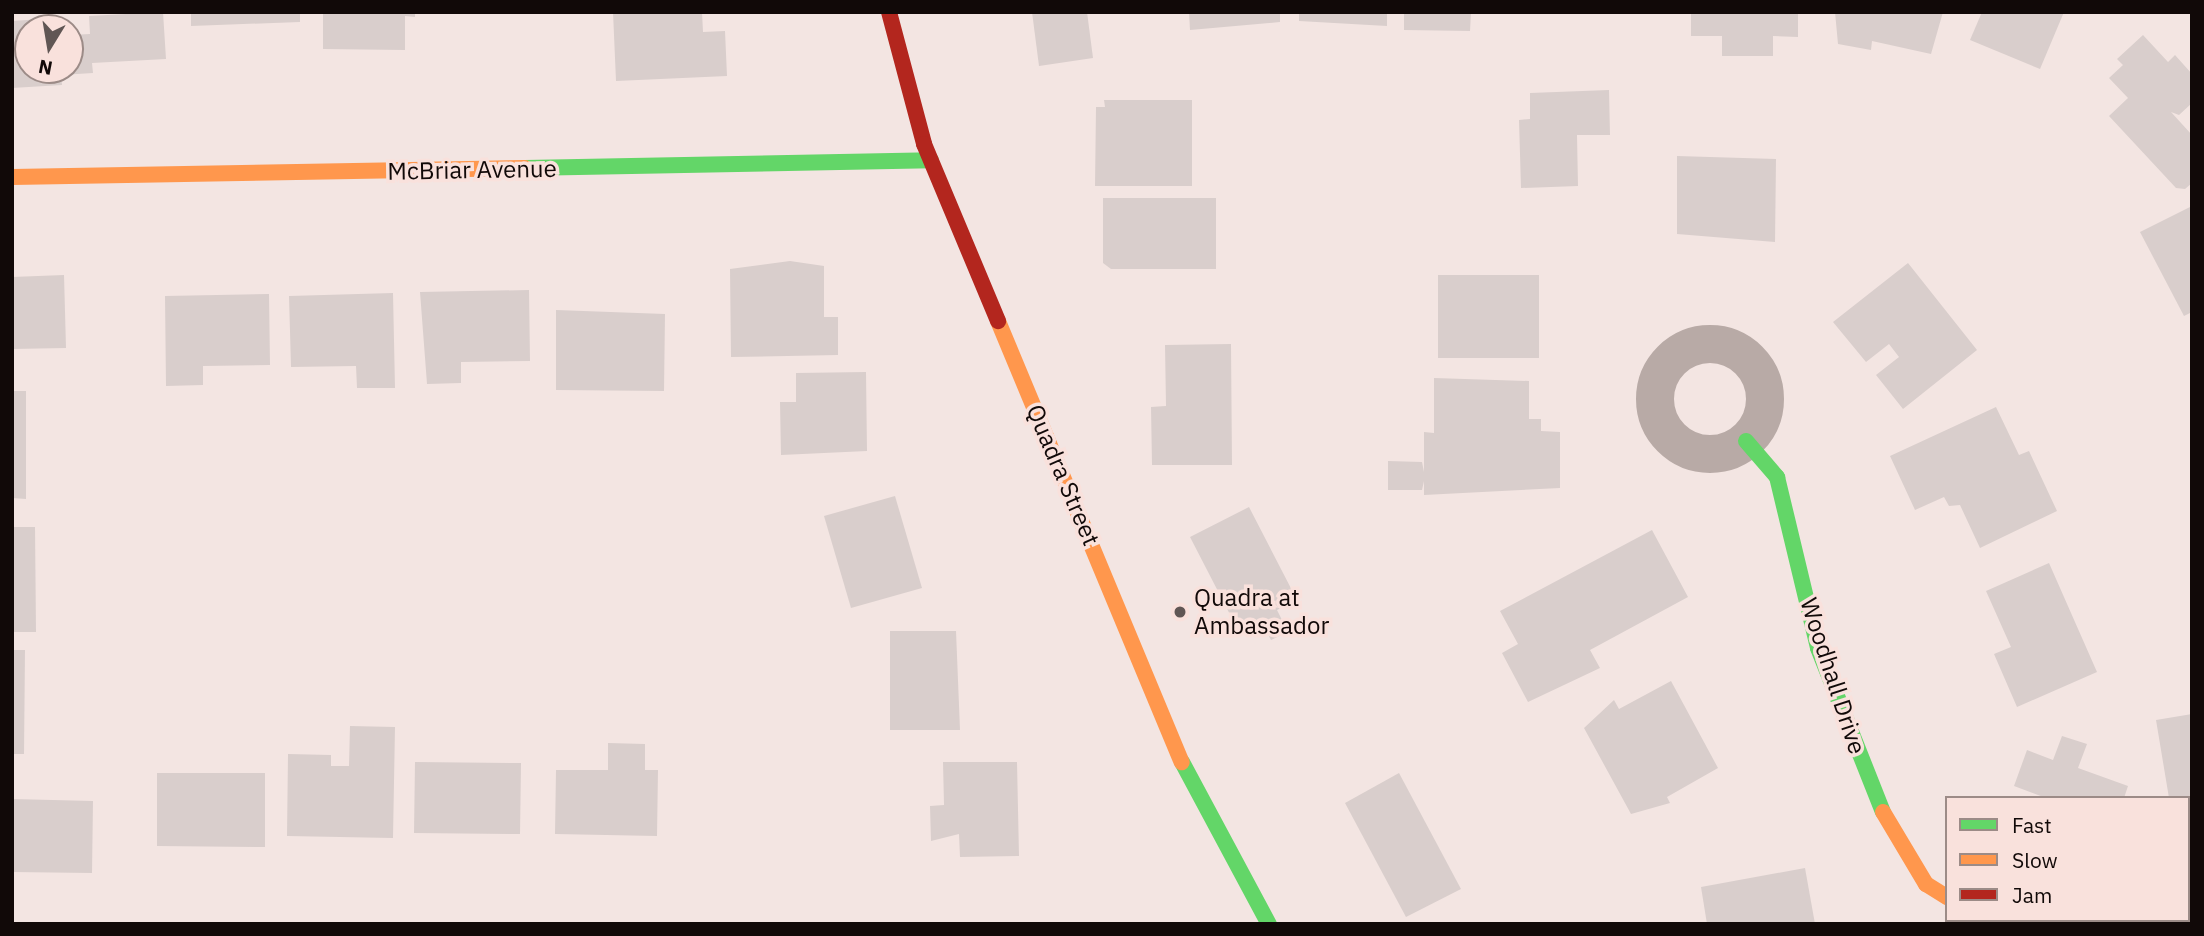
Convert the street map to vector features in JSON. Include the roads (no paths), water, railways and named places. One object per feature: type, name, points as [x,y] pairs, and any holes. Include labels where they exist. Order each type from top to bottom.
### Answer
[{"type":"street","name":"Quadra Street","points":[[889,12],[931,160],[1199,803],[1269,924]]},
{"type":"street","name":"McBriar Avenue","points":[[12,177],[931,160]]},
{"type":"street","name":"Woodhall Drive","points":[[1746,441],[1777,477],[1818,648],[1889,829],[1926,884],[1945,896]]},
{"type":"place","name":"Quadra at Ambassador","points":[[1180,612]]}]
